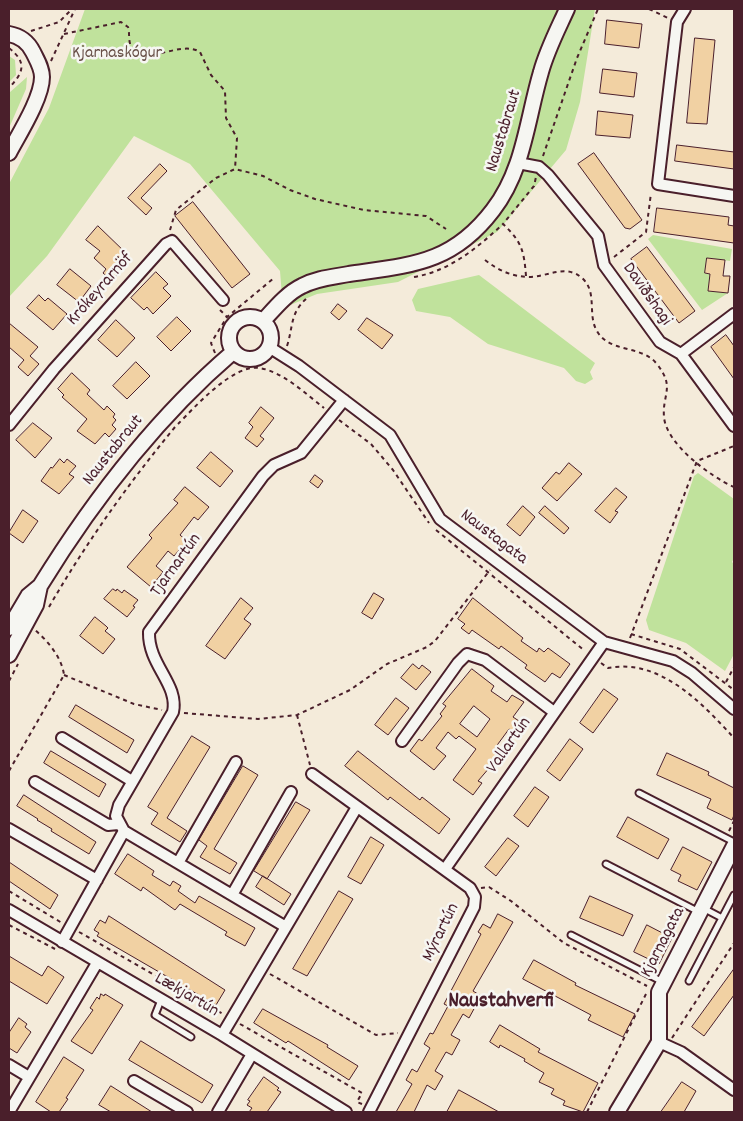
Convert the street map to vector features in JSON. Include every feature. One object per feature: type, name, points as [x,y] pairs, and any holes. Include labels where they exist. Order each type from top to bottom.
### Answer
[{"type":"street","name":"Naustabraut","points":[[263,321],[291,293],[312,281],[404,267],[440,256],[452,249],[493,210],[518,163],[541,71],[567,9]]},
{"type":"street","points":[[684,9],[677,22],[658,184],[734,196]]},
{"type":"street","points":[[9,34],[23,39],[29,45],[40,66],[42,78],[38,95],[9,152]]},
{"type":"street","points":[[518,163],[539,167]]},
{"type":"street","name":"Daviðshagi","points":[[539,167],[548,175],[598,236],[604,265],[660,342],[681,354],[734,426]]},
{"type":"street","points":[[166,244],[172,241],[219,302]]},
{"type":"street","name":"Krókeyrarnöf","points":[[9,425],[54,368],[166,244]]},
{"type":"street","points":[[681,354],[734,314]]},
{"type":"street","points":[[250,317],[263,321],[271,335],[269,346],[260,357],[246,359],[233,352],[230,346],[229,333],[236,321],[250,317]]},
{"type":"street","name":"Naustagata","points":[[269,346],[284,355],[390,435],[440,519],[604,642],[661,656],[677,663],[734,709]]},
{"type":"street","name":"Naustabraut","points":[[9,628],[28,596],[40,586],[120,470],[176,405],[233,352]]},
{"type":"street","name":"Tjarnartún","points":[[173,712],[175,701],[153,658],[149,645],[149,632],[263,476],[274,465],[301,453],[344,400]]},
{"type":"street","name":"Naustabraut","points":[[9,652],[34,626],[40,586]]},
{"type":"street","name":"Vallartún","points":[[445,869],[604,642]]},
{"type":"street","points":[[402,741],[458,663],[467,654],[485,660],[554,712]]},
{"type":"street","points":[[62,942],[97,880],[121,828],[116,816],[118,805],[173,712]]},
{"type":"street","points":[[62,738],[132,781]]},
{"type":"street","points":[[178,863],[236,762]]},
{"type":"street","name":"Mýrartún","points":[[312,774],[445,869],[470,888],[475,896],[474,907],[370,1110]]},
{"type":"street","points":[[35,782],[108,825],[121,828],[286,927]]},
{"type":"street","points":[[232,895],[291,792]]},
{"type":"street","points":[[222,1035],[358,807]]},
{"type":"street","points":[[9,828],[97,880]]},
{"type":"street","name":"Kjarnagata","points":[[665,1040],[658,997],[734,844]]},
{"type":"street","name":"Lækjartún","points":[[9,910],[222,1035],[346,1112]]},
{"type":"street","points":[[9,1112],[97,963]]},
{"type":"street","points":[[616,1112],[665,1040],[734,1090]]},
{"type":"street","points":[[218,1112],[252,1054]]},
{"type":"street","points":[[9,1064],[29,1077]]},
{"type":"street","points":[[134,1081],[187,1112]]},
{"type":"lane","points":[[639,793],[734,844]]},
{"type":"lane","points":[[606,864],[722,918]]},
{"type":"lane","points":[[689,981],[734,895]]},
{"type":"lane","points":[[571,935],[664,982]]},
{"type":"lane","points":[[161,1000],[155,1010],[158,1018],[191,1037]]},
{"type":"path","points":[[42,78],[64,34],[73,9]]},
{"type":"path","points":[[12,51],[31,31],[59,22],[73,9]]},
{"type":"path","points":[[409,278],[426,275],[456,262],[483,243],[503,224],[534,186],[577,58],[598,9]]},
{"type":"path","points":[[649,9],[677,22]]},
{"type":"path","points":[[64,34],[121,22],[128,27],[130,44],[139,54],[148,55],[185,47],[200,52],[211,75],[225,91],[226,118],[237,138],[234,169]]},
{"type":"path","points":[[9,48],[20,60],[22,70],[20,76],[9,88]]},
{"type":"path","points":[[166,244],[176,210],[216,178],[234,169],[263,176],[290,190],[315,199],[364,210],[426,216],[446,229]]},
{"type":"path","points":[[604,265],[646,232],[652,189],[658,184]]},
{"type":"path","points":[[503,224],[517,237],[524,254],[526,277]]},
{"type":"path","points":[[485,260],[506,273],[526,277],[564,271],[576,274],[586,282],[591,293],[595,327],[602,338],[612,344],[649,356],[660,368],[668,389],[664,416],[667,430],[676,443],[719,480],[734,487]]},
{"type":"path","points":[[216,355],[211,343],[227,318],[274,278]]},
{"type":"path","points":[[284,355],[289,343],[292,318],[299,305],[306,298]]},
{"type":"path","points":[[219,302],[227,318]]},
{"type":"path","points":[[48,608],[106,516],[137,473],[176,426],[215,388],[232,375],[257,367],[274,372],[371,444],[392,470],[426,520],[487,574],[593,657],[608,668],[623,665],[660,675],[686,690],[734,738]]},
{"type":"path","points":[[626,648],[697,461],[734,446]]},
{"type":"path","points":[[64,675],[134,704],[173,712],[258,718],[297,714],[350,690],[387,664],[431,644],[497,562]]},
{"type":"path","points":[[9,771],[64,675],[62,664],[34,626]]},
{"type":"path","points":[[725,683],[734,667]]},
{"type":"path","points":[[297,714],[312,774]]},
{"type":"path","points":[[470,888],[490,888],[520,907],[564,943],[650,987]]},
{"type":"path","points":[[9,891],[362,1093],[357,1102],[370,1110]]},
{"type":"path","points":[[665,1040],[734,943]]},
{"type":"path","points":[[261,969],[376,1035],[410,1031]]},
{"type":"green space","name":"Kjarnaskógur","points":[[85,9],[595,9],[580,102],[566,150],[497,232],[398,282],[317,294],[283,308],[280,271],[190,164],[134,136],[47,256],[9,297],[9,184],[49,108]]},
{"type":"green space","points":[[9,56],[15,60],[16,75],[9,82]]},
{"type":"green space","points":[[27,77],[26,89],[9,128],[9,93]]},
{"type":"green space","points":[[653,235],[732,249],[730,261],[707,258],[705,273],[710,274],[708,291],[728,293],[702,310],[648,239]]},
{"type":"green space","points":[[479,275],[595,363],[590,372],[593,379],[585,384],[576,381],[564,368],[488,344],[450,317],[416,311],[412,300],[418,289]]},
{"type":"green space","points":[[698,473],[734,499],[734,558],[732,562],[734,564],[734,654],[725,671],[686,643],[649,630],[646,620],[694,476]]},
{"type":"building","points":[[607,20],[642,24],[639,48],[605,44]]},
{"type":"building","points":[[695,38],[715,40],[707,124],[687,123]]},
{"type":"building","points":[[603,69],[637,73],[634,97],[600,93]]},
{"type":"building","points":[[598,111],[633,115],[630,138],[596,135]]},
{"type":"building","points":[[677,145],[734,152],[734,169],[675,161]]},
{"type":"building","points":[[594,153],[642,220],[630,229],[625,228],[578,164]]},
{"type":"building","points":[[160,164],[167,171],[141,198],[152,208],[146,215],[128,198]]},
{"type":"building","points":[[193,202],[250,274],[232,288],[175,216]]},
{"type":"building","points":[[657,208],[729,217],[728,225],[734,226],[734,243],[654,232]]},
{"type":"building","points":[[98,226],[127,254],[120,262],[124,266],[112,281],[103,273],[106,269],[94,258],[100,251],[86,240]]},
{"type":"building","points":[[647,247],[695,311],[679,323],[631,259]]},
{"type":"building","points":[[707,258],[725,260],[723,276],[730,276],[728,293],[708,291],[710,274],[705,273]]},
{"type":"building","points":[[70,269],[91,286],[79,302],[57,285]]},
{"type":"building","points":[[156,272],[168,284],[163,288],[171,296],[153,314],[147,307],[144,310],[131,298]]},
{"type":"building","points":[[39,295],[45,301],[48,298],[67,314],[53,330],[27,308]]},
{"type":"building","points":[[338,304],[347,311],[339,320],[331,313]]},
{"type":"building","points":[[177,317],[191,331],[171,351],[157,337]]},
{"type":"building","points":[[367,318],[393,335],[382,349],[358,330]]},
{"type":"building","points":[[116,320],[135,338],[117,357],[98,340]]},
{"type":"building","points":[[9,323],[38,347],[30,356],[39,364],[28,376],[18,367],[24,360],[9,347]]},
{"type":"building","points":[[726,335],[734,346],[734,379],[711,347]]},
{"type":"building","points":[[136,362],[150,376],[127,399],[113,386]]},
{"type":"building","points":[[72,373],[90,390],[87,394],[104,410],[107,406],[115,414],[113,417],[116,420],[112,425],[116,429],[109,437],[105,433],[95,444],[77,431],[87,419],[62,397],[64,395],[58,389]]},
{"type":"building","points":[[261,407],[274,418],[260,436],[264,439],[257,447],[245,438],[253,427],[249,423]]},
{"type":"building","points":[[33,423],[52,438],[35,458],[16,440]]},
{"type":"building","points":[[211,452],[233,471],[220,487],[197,468]]},
{"type":"building","points":[[60,459],[64,463],[67,459],[76,466],[69,474],[74,477],[59,494],[41,481],[51,467]]},
{"type":"building","points":[[569,463],[582,474],[557,501],[542,488],[556,472],[559,474]]},
{"type":"building","points":[[315,475],[323,481],[318,488],[310,482]]},
{"type":"building","points":[[185,487],[209,507],[198,520],[194,517],[180,535],[187,541],[174,556],[168,551],[156,566],[163,572],[151,587],[127,567],[152,538],[149,535],[178,503],[174,500]]},
{"type":"building","points":[[616,488],[627,497],[615,511],[618,512],[610,523],[595,511]]},
{"type":"building","points":[[523,506],[535,517],[520,536],[507,525]]},
{"type":"building","points":[[545,506],[569,528],[564,534],[539,513]]},
{"type":"building","points":[[23,510],[38,521],[23,543],[9,533]]},
{"type":"building","points":[[113,589],[116,591],[117,589],[122,593],[124,590],[138,600],[127,617],[104,599]]},
{"type":"building","points":[[374,593],[384,599],[372,619],[362,613]]},
{"type":"building","points":[[241,598],[253,608],[244,619],[251,624],[225,659],[206,646]]},
{"type":"building","points":[[473,598],[523,638],[521,641],[537,652],[539,648],[544,652],[548,648],[570,664],[560,678],[552,673],[545,682],[525,668],[527,665],[501,646],[499,649],[472,630],[469,634],[461,628],[465,624],[458,619]]},
{"type":"building","points":[[95,617],[108,628],[105,631],[115,639],[103,654],[80,636]]},
{"type":"building","points":[[413,664],[419,669],[422,665],[431,672],[416,690],[401,678]]},
{"type":"building","points":[[472,669],[494,686],[491,691],[507,702],[512,695],[524,702],[513,717],[525,725],[518,735],[509,729],[495,748],[502,753],[478,781],[482,783],[473,795],[453,780],[476,749],[459,736],[456,739],[448,732],[436,748],[446,756],[434,770],[410,751],[419,739],[422,741],[442,716],[440,714],[446,706],[443,704]],"holes":[[[474,706],[490,719],[477,737],[460,724]]]},
{"type":"building","points":[[604,689],[618,699],[593,733],[580,723]]},
{"type":"building","points":[[396,698],[409,708],[388,735],[375,725]]},
{"type":"building","points":[[76,705],[134,740],[127,753],[69,717]]},
{"type":"building","points":[[192,736],[210,747],[167,818],[187,831],[180,842],[151,824],[158,813],[148,807]]},
{"type":"building","points":[[570,739],[583,749],[560,781],[547,771]]},
{"type":"building","points":[[51,751],[106,784],[99,797],[44,763]]},
{"type":"building","points":[[358,751],[420,800],[422,797],[450,819],[439,834],[390,797],[388,800],[345,766]]},
{"type":"building","points":[[667,753],[709,772],[708,775],[734,788],[734,815],[732,820],[707,808],[711,799],[657,775]]},
{"type":"building","points":[[243,766],[258,775],[214,849],[237,863],[230,874],[200,857],[207,846],[199,840]]},
{"type":"building","points":[[535,787],[549,797],[528,827],[514,816]]},
{"type":"building","points":[[24,795],[96,842],[89,854],[51,831],[52,829],[17,806]]},
{"type":"building","points":[[296,802],[310,810],[267,879],[254,871]]},
{"type":"building","points":[[628,817],[669,839],[658,859],[617,837]]},
{"type":"building","points":[[371,837],[384,845],[361,884],[348,877]]},
{"type":"building","points":[[508,838],[519,846],[496,876],[485,867]]},
{"type":"building","points":[[683,847],[712,862],[697,890],[678,881],[681,875],[671,870]]},
{"type":"building","points":[[128,854],[154,871],[152,875],[170,886],[173,881],[181,886],[178,891],[195,903],[199,896],[255,928],[245,946],[225,935],[227,932],[180,904],[175,910],[143,887],[141,891],[115,874]]},
{"type":"building","points":[[9,862],[58,895],[50,909],[9,881]]},
{"type":"building","points":[[263,876],[291,894],[284,905],[256,887]]},
{"type":"building","points":[[339,891],[353,899],[307,976],[293,969]]},
{"type":"building","points":[[590,896],[633,915],[623,936],[580,918]]},
{"type":"building","points":[[498,914],[513,922],[473,991],[481,996],[469,1018],[463,1014],[451,1035],[460,1040],[452,1055],[446,1052],[435,1071],[443,1076],[435,1090],[427,1085],[414,1112],[396,1112],[412,1084],[406,1080],[412,1069],[417,1072],[430,1048],[424,1044],[430,1033],[433,1034],[448,1006],[444,1004],[481,934],[478,932],[483,924],[490,928]]},
{"type":"building","points":[[109,916],[225,990],[216,1005],[97,936],[99,933],[94,930],[100,920],[105,923]]},
{"type":"building","points":[[647,925],[672,938],[659,964],[634,952]]},
{"type":"building","points":[[9,956],[42,976],[48,966],[64,977],[47,1004],[9,981]]},
{"type":"building","points":[[534,960],[576,983],[575,985],[635,1014],[623,1037],[588,1020],[591,1015],[523,979]]},
{"type":"building","points":[[734,969],[734,995],[704,1036],[692,1027]]},
{"type":"building","points":[[101,994],[104,996],[105,994],[123,1005],[92,1054],[71,1041],[93,1010],[90,1008],[97,997],[99,999]]},
{"type":"building","points":[[263,1009],[328,1045],[327,1047],[358,1066],[349,1080],[288,1041],[286,1043],[254,1023]]},
{"type":"building","points":[[19,1018],[27,1024],[25,1027],[31,1032],[17,1053],[9,1048],[9,1033]]},
{"type":"building","points":[[500,1025],[540,1049],[538,1052],[598,1083],[583,1112],[563,1105],[565,1101],[551,1094],[554,1089],[539,1082],[544,1073],[524,1061],[525,1059],[500,1045],[499,1048],[490,1042]]},
{"type":"building","points":[[141,1041],[213,1085],[202,1103],[129,1060]]},
{"type":"building","points":[[64,1057],[84,1070],[59,1112],[51,1112],[36,1102]]},
{"type":"building","points":[[264,1077],[279,1088],[277,1090],[281,1092],[267,1112],[249,1112],[252,1108],[247,1105],[250,1101],[248,1100]]},
{"type":"building","points":[[682,1082],[696,1091],[684,1112],[661,1112]]},
{"type":"building","points":[[111,1086],[152,1112],[111,1112],[99,1105]]},
{"type":"building","points":[[459,1090],[470,1096],[499,1112],[447,1112]]},
{"type":"district","name":"Naustahverfi","points":[[501,1003]]}]
